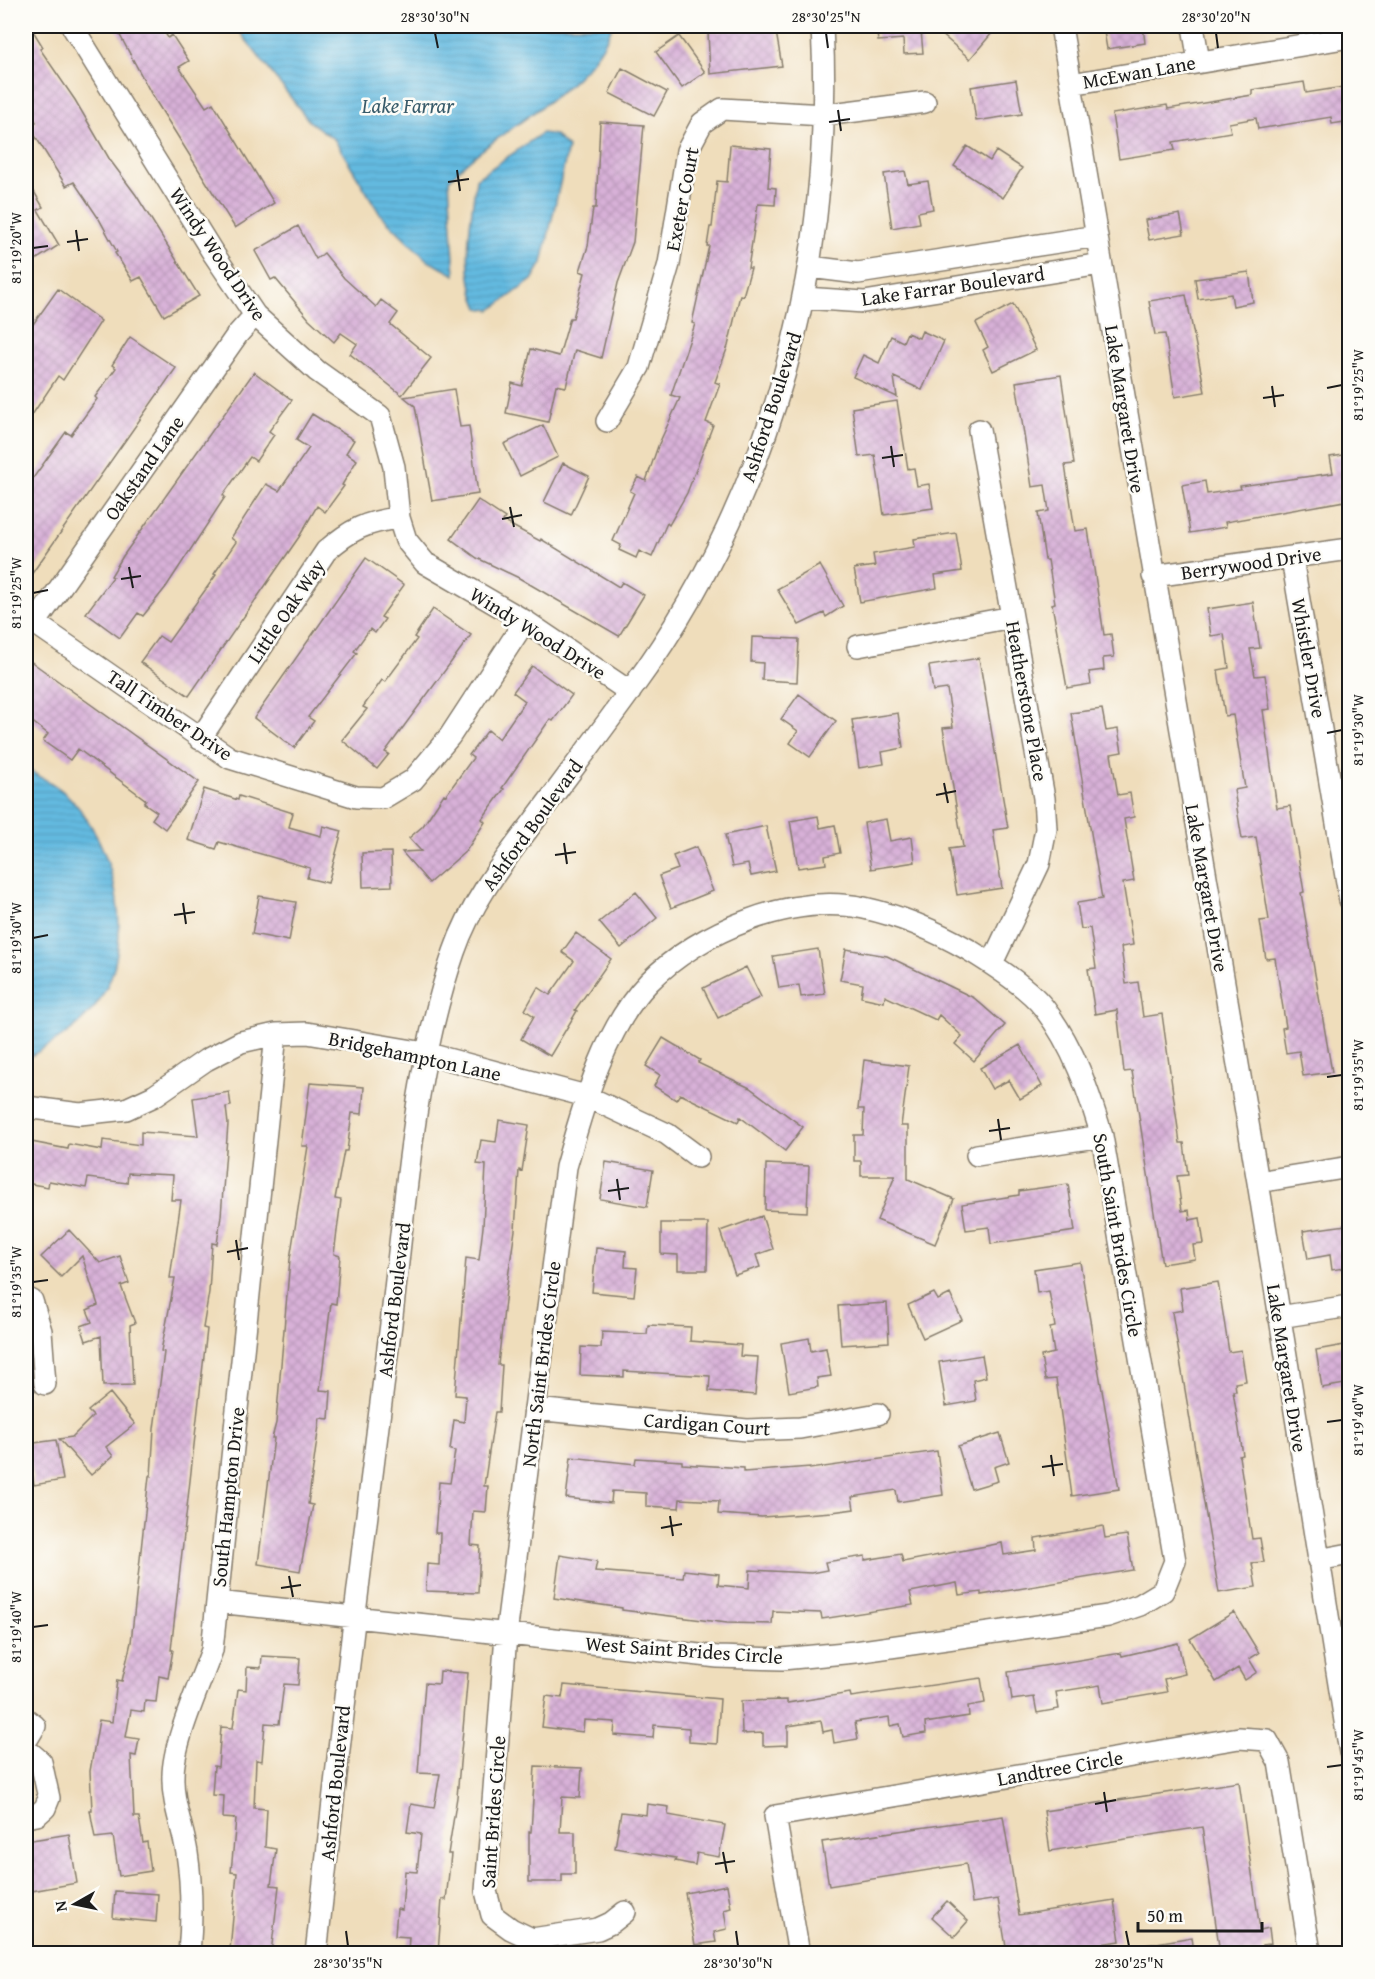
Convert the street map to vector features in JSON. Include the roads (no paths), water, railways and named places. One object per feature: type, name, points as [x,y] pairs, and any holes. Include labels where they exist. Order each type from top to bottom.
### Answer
[{"type":"street","name":"Windy Wood Drive","points":[[72,26],[255,315],[317,371],[380,416],[394,467],[399,518],[406,540],[425,563],[525,621],[630,692]]},
{"type":"street","name":"Ashford Boulevard","points":[[316,1953],[353,1618],[425,1053],[455,948],[484,888],[658,652],[710,564],[738,505],[770,424],[788,365],[810,267],[821,180],[824,115],[822,26]]},
{"type":"street","name":"Lake Margaret Drive","points":[[1061,26],[1258,1182],[1318,1560],[1345,1697],[1350,1752]]},
{"type":"street","points":[[1193,26],[1199,62]]},
{"type":"street","name":"McEwan Lane","points":[[1071,84],[1350,37]]},
{"type":"street","name":"Exeter Court","points":[[607,421],[639,367],[669,264],[687,151],[702,123],[723,109],[824,115],[925,102]]},
{"type":"street","name":"Lake Farrar Boulevard","points":[[810,267],[858,273],[1097,236]]},
{"type":"street","name":"Lake Farrar Boulevard","points":[[804,298],[864,302],[1101,264]]},
{"type":"street","name":"Oakstand Lane","points":[[31,620],[237,335],[255,315]]},
{"type":"street","name":"Heatherstone Place","points":[[979,430],[1044,798],[1047,829],[1040,864],[992,963]]},
{"type":"street","name":"Little Oak Way","points":[[200,739],[326,551],[343,536],[368,522],[399,518]]},
{"type":"street","name":"Berrywood Drive","points":[[1153,576],[1292,559],[1350,549]]},
{"type":"street","name":"Whistler Drive","points":[[1292,559],[1350,900]]},
{"type":"street","points":[[858,646],[1012,617]]},
{"type":"street","name":"Tall Timber Drive","points":[[31,620],[230,758],[356,797],[382,798],[413,780],[450,736],[525,621]]},
{"type":"street","name":"South Saint Brides Circle","points":[[586,1096],[614,1032],[647,984],[679,956],[723,929],[765,914],[813,906],[862,907],[902,918],[945,937],[992,963],[1043,1006],[1068,1045],[1087,1085],[1102,1136],[1172,1540]]},
{"type":"street","name":"Bridgehampton Lane","points":[[26,1107],[80,1114],[126,1109],[154,1096],[206,1060],[241,1042],[276,1034],[307,1033],[425,1053],[586,1096],[667,1134],[698,1157]]},
{"type":"street","name":"South Hampton Drive","points":[[189,1953],[191,1894],[187,1852],[175,1804],[172,1775],[180,1742],[212,1650],[276,1034]]},
{"type":"street","name":"North Saint Brides Circle","points":[[506,1635],[566,1167],[586,1096]]},
{"type":"street","points":[[977,1155],[1102,1136]]},
{"type":"street","points":[[1258,1182],[1350,1167]]},
{"type":"street","points":[[26,1298],[32,1301],[41,1331],[45,1384]]},
{"type":"street","points":[[1279,1317],[1350,1306]]},
{"type":"street","name":"Cardigan Court","points":[[535,1409],[747,1430],[800,1428],[878,1414]]},
{"type":"street","name":"West Saint Brides Circle","points":[[217,1602],[717,1657],[782,1659],[855,1652],[1108,1616],[1140,1605],[1163,1590],[1175,1561],[1172,1540]]},
{"type":"street","points":[[1318,1560],[1350,1554]]},
{"type":"street","name":"Saint Brides Circle","points":[[506,1635],[486,1891],[492,1915],[511,1929],[532,1938],[598,1929],[611,1923],[625,1912]]},
{"type":"street","points":[[26,1719],[35,1726],[26,1741]]},
{"type":"street","name":"Landtree Circle","points":[[799,1953],[775,1816],[1239,1738],[1267,1740],[1279,1762],[1312,1953]]},
{"type":"street","points":[[26,1749],[41,1762],[49,1797],[45,1808],[37,1815],[26,1817]]},
{"type":"water","name":"Lake Farrar","points":[[235,26],[612,26],[601,49],[584,70],[563,90],[490,144],[449,180],[455,275],[428,261],[380,214],[335,140],[309,121]]},
{"type":"water","points":[[542,133],[555,135],[568,148],[542,263],[532,280],[491,310],[479,308],[473,293],[468,261],[476,179]]},
{"type":"water","points":[[26,769],[61,790],[87,819],[100,842],[110,868],[119,924],[117,951],[111,977],[100,999],[76,1026],[26,1059]]}]
